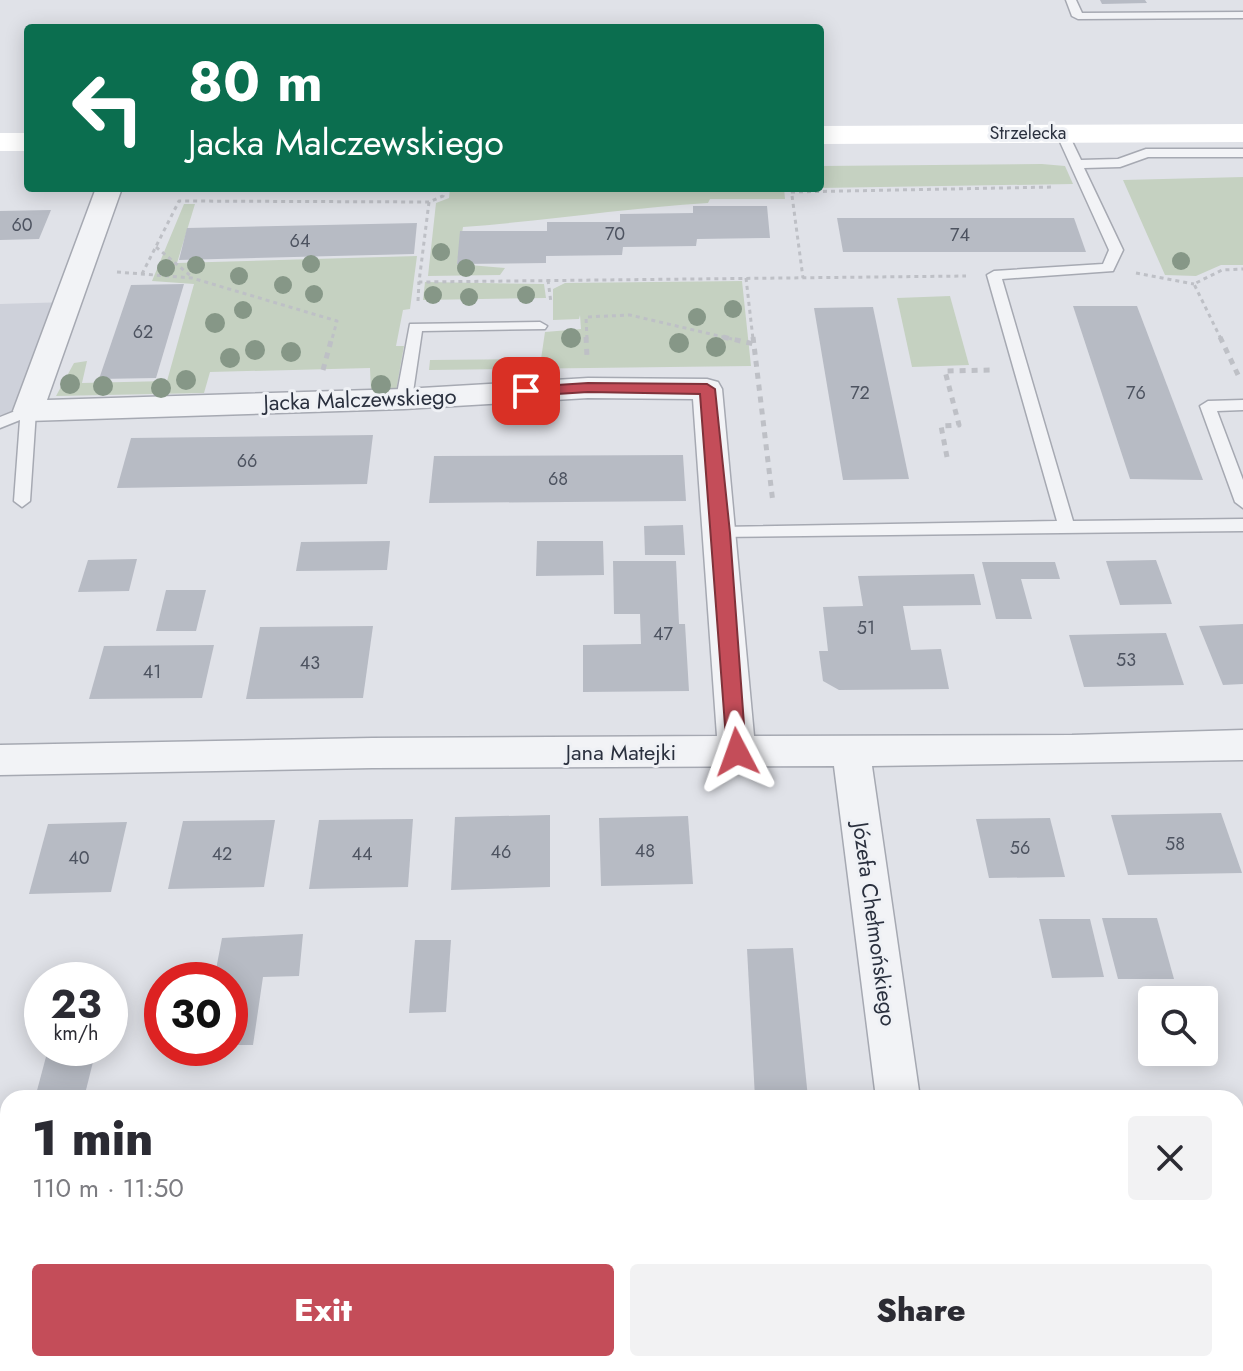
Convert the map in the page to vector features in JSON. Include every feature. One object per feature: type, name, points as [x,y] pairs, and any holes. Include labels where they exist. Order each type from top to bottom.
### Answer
[{"type":"street","name":"Strzelecka","points":[[824,135],[1062,133],[1241,138]]},
{"type":"street","points":[[0,142],[24,142]]},
{"type":"street","points":[[28,411],[108,192]]},
{"type":"street","name":"Jacka Malczewskiego","points":[[28,411],[404,399],[588,388],[707,389],[737,752]]},
{"type":"street","name":"Jana Matejki","points":[[0,760],[372,753],[1243,745]]},
{"type":"street","name":"Józefa Chełmońskiego","points":[[851,751],[897,1090]]},
{"type":"lane","points":[[1071,0],[1078,16],[1243,15]]},
{"type":"lane","points":[[1062,133],[1116,250],[1108,268],[994,275],[1067,527]]},
{"type":"lane","points":[[1077,164],[1120,163],[1146,153],[1241,138]]},
{"type":"lane","points":[[404,399],[415,327],[540,326]]},
{"type":"lane","points":[[1243,405],[1208,406],[1243,502]]},
{"type":"lane","points":[[0,423],[28,411],[22,501]]},
{"type":"lane","points":[[721,533],[1243,525]]},
{"type":"path","points":[[824,190],[1087,186]]},
{"type":"path","points":[[142,274],[179,201],[429,202],[443,196],[444,192]]},
{"type":"path","points":[[791,192],[803,278]]},
{"type":"path","points":[[429,202],[419,282],[994,275]]},
{"type":"path","points":[[156,247],[192,278]]},
{"type":"path","points":[[1108,268],[1194,284],[1222,270],[1243,269]]},
{"type":"path","points":[[80,270],[192,278],[337,321],[314,402]]},
{"type":"path","points":[[746,278],[776,533]]},
{"type":"path","points":[[1194,284],[1243,385]]},
{"type":"path","points":[[588,388],[586,317],[630,315],[754,344]]},
{"type":"path","points":[[947,457],[941,426],[959,425],[945,371],[1021,370]]},
{"type":"shaded area","points":[[69,302],[28,411],[0,415],[0,304]]},
{"type":"green space","points":[[1042,164],[1065,166],[1073,184],[824,188],[824,166]]},
{"type":"green space","points":[[1243,177],[1243,265],[1221,265],[1196,276],[1165,275],[1123,180]]},
{"type":"green space","points":[[450,192],[784,192],[785,199],[710,199],[708,203],[463,227],[457,264],[505,268],[500,275],[428,276],[436,203],[449,198]]},
{"type":"green space","points":[[184,204],[195,204],[177,263],[417,256],[410,309],[403,310],[396,346],[404,346],[396,391],[371,392],[370,368],[210,372],[204,393],[56,396],[74,363],[87,361],[82,383],[167,381],[194,284],[152,281]]},
{"type":"green space","points":[[742,281],[751,366],[429,370],[430,360],[541,359],[545,332],[581,329],[580,315],[579,319],[553,320],[553,289],[565,283]]},
{"type":"green space","points":[[425,282],[544,284],[546,298],[423,300]]},
{"type":"green space","points":[[950,296],[969,365],[912,367],[897,298]]},
{"type":"building","points":[[1100,0],[1145,0],[1147,3],[1102,4]]},
{"type":"building","points":[[693,206],[767,206],[770,238],[697,239],[696,246],[623,247],[622,255],[546,256],[546,263],[457,264],[460,231],[547,231],[547,222],[620,222],[620,214],[693,213]]},
{"type":"building","points":[[51,210],[39,239],[0,240],[0,211]]},
{"type":"building","points":[[837,218],[1074,218],[1086,252],[843,252]]},
{"type":"building","points":[[417,223],[414,254],[179,260],[187,228]]},
{"type":"building","points":[[184,284],[156,378],[99,379],[131,285]]},
{"type":"building","points":[[1073,306],[1137,306],[1203,480],[1130,479]]},
{"type":"building","points":[[873,307],[909,479],[843,480],[814,308]]},
{"type":"building","points":[[373,435],[367,484],[117,488],[131,438]]},
{"type":"building","points":[[683,455],[686,501],[429,503],[434,456]]},
{"type":"building","points":[[683,525],[685,555],[645,555],[644,526]]},
{"type":"building","points":[[390,541],[387,570],[296,571],[301,542]]},
{"type":"building","points":[[537,541],[603,541],[604,575],[536,576]]},
{"type":"building","points":[[137,559],[129,591],[78,592],[88,560]]},
{"type":"building","points":[[1156,560],[1172,604],[1120,605],[1106,561]]},
{"type":"building","points":[[613,561],[676,561],[679,624],[685,624],[689,691],[583,692],[583,645],[641,644],[640,614],[614,614]]},
{"type":"building","points":[[982,562],[1055,562],[1060,579],[1021,579],[1032,619],[996,619]]},
{"type":"building","points":[[974,574],[981,605],[903,606],[911,650],[941,649],[949,689],[839,690],[823,681],[819,651],[828,651],[823,607],[863,606],[858,576]]},
{"type":"building","points":[[166,590],[206,590],[196,631],[156,631]]},
{"type":"building","points":[[1243,624],[1243,684],[1223,685],[1199,626]]},
{"type":"building","points":[[373,626],[363,698],[246,699],[260,627]]},
{"type":"building","points":[[1166,633],[1184,685],[1084,687],[1069,635]]},
{"type":"building","points":[[214,645],[202,698],[89,699],[104,646]]},
{"type":"building","points":[[1221,813],[1242,873],[1128,875],[1111,815]]},
{"type":"building","points":[[550,815],[550,887],[451,890],[455,817]]},
{"type":"building","points":[[688,816],[693,884],[601,886],[599,818]]},
{"type":"building","points":[[1050,818],[1065,877],[989,878],[976,819]]},
{"type":"building","points":[[413,819],[408,887],[309,889],[319,820]]},
{"type":"building","points":[[275,820],[264,887],[168,889],[183,821]]},
{"type":"building","points":[[127,822],[111,892],[29,894],[48,824]]},
{"type":"building","points":[[1102,918],[1157,918],[1174,979],[1118,979]]},
{"type":"building","points":[[1039,919],[1090,919],[1104,977],[1052,978]]},
{"type":"building","points":[[303,934],[299,976],[263,977],[253,1045],[248,1045],[248,962],[217,962],[222,938]]},
{"type":"building","points":[[415,940],[451,940],[446,1012],[409,1013]]},
{"type":"building","points":[[793,948],[807,1090],[755,1090],[747,949]]},
{"type":"building","points":[[44,1066],[92,1066],[86,1090],[37,1090]]},
{"type":"route","points":[[526,391],[707,389],[737,752]]}]
